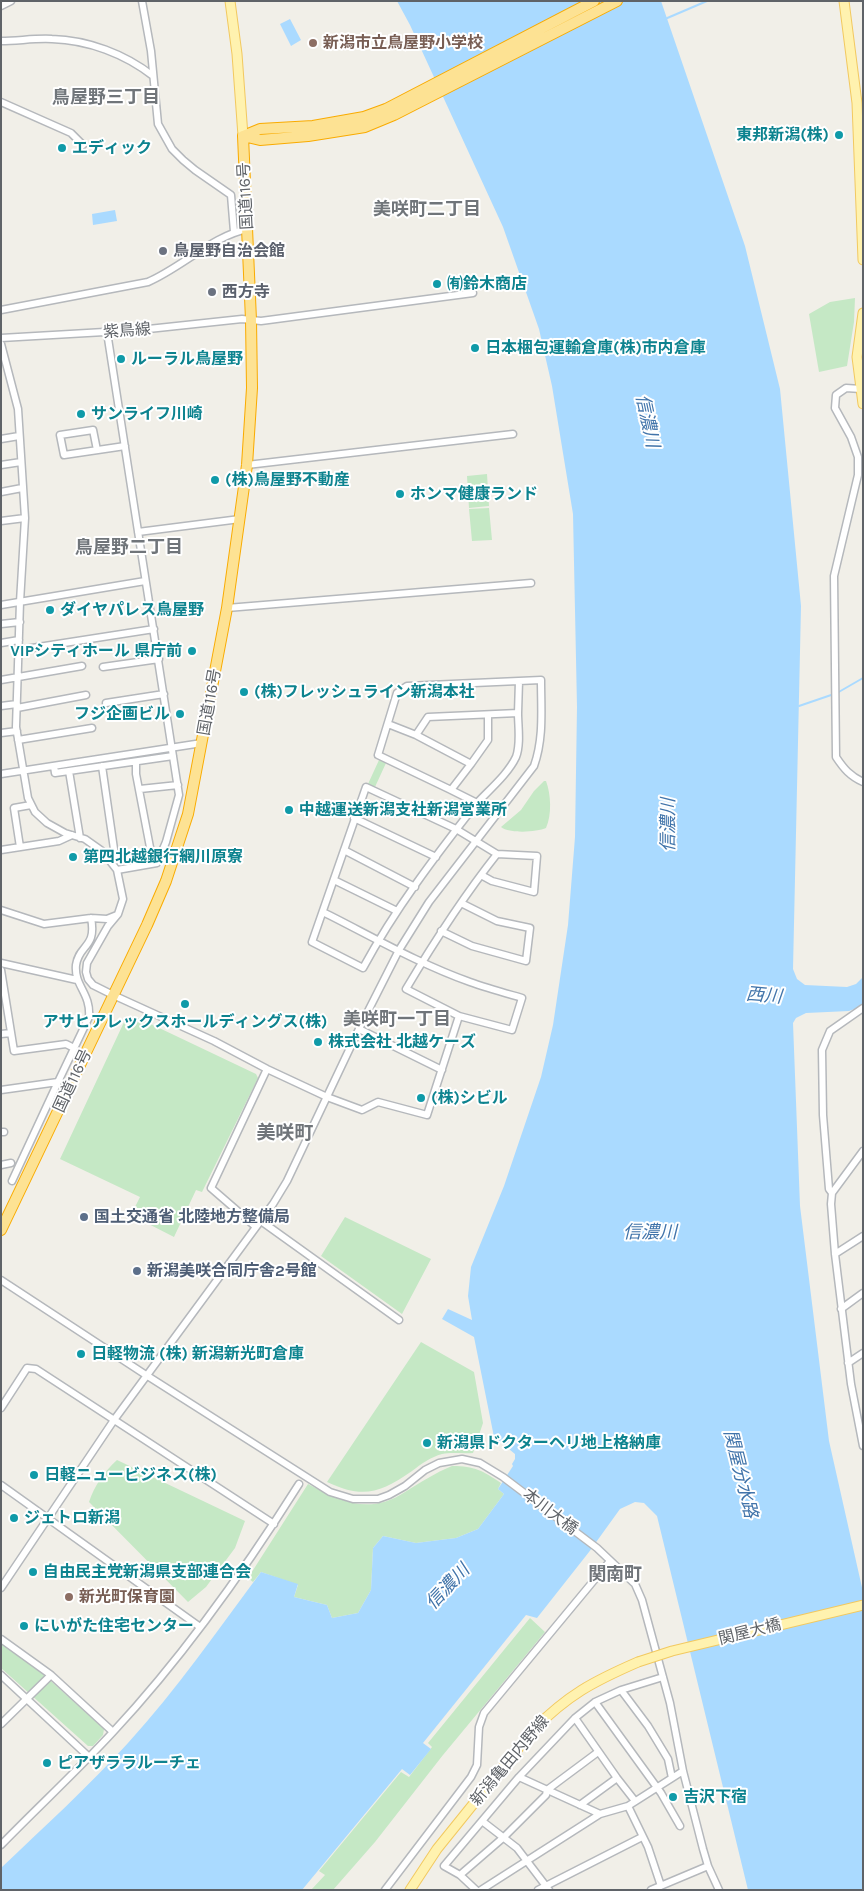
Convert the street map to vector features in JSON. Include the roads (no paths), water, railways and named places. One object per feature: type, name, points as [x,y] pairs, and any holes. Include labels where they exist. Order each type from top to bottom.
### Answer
[{"type":"highway","points":[[364,122],[594,1]]},
{"type":"highway","points":[[243,136],[260,129],[364,122],[394,115],[617,1]]},
{"type":"highway","name":"国道116号","points":[[1,1230],[166,881],[188,814],[227,608],[247,465],[252,388],[252,320],[243,136]]},
{"type":"main road","points":[[230,1],[237,54],[243,136]]},
{"type":"main road","points":[[844,1],[857,103],[863,260]]},
{"type":"main road","points":[[862,396],[857,357],[863,313]]},
{"type":"main road","name":"関屋大橋","points":[[638,1662],[672,1651],[863,1605]]},
{"type":"main road","name":"新潟亀田内野線","points":[[410,1890],[436,1849],[533,1730],[578,1691],[599,1679],[638,1662]]},
{"type":"street","points":[[1,6],[11,1]]},
{"type":"street","points":[[142,1],[154,76],[158,124],[172,149],[183,160],[231,195],[234,232]]},
{"type":"street","points":[[1,41],[51,39],[91,44],[142,67],[154,76]]},
{"type":"street","points":[[1,102],[71,132],[83,145]]},
{"type":"street","points":[[1,310],[148,282],[166,275],[234,232],[248,229]]},
{"type":"street","name":"紫鳥線","points":[[1,338],[107,332],[242,319],[261,321],[473,293]]},
{"type":"street","points":[[107,332],[179,795],[166,842],[157,863],[118,870]]},
{"type":"street","points":[[1,344],[18,409],[25,518],[20,602],[17,731],[28,798],[35,812],[46,823],[80,838],[102,851],[118,870],[123,899],[118,914],[108,926],[87,964],[86,972],[88,979],[94,985],[113,995],[214,1041],[267,1069],[327,1097],[362,1110],[378,1102],[427,1115],[459,1016]]},
{"type":"street","points":[[862,396],[846,388],[836,395],[835,408],[851,437],[858,457],[858,476],[834,576],[836,757],[852,777],[863,782]]},
{"type":"street","points":[[97,450],[93,430],[60,435],[64,456],[125,446]]},
{"type":"street","points":[[247,465],[513,434]]},
{"type":"street","points":[[1,439],[19,436]]},
{"type":"street","points":[[1,465],[21,462]]},
{"type":"street","points":[[1,492],[22,488]]},
{"type":"street","points":[[1,521],[25,518]]},
{"type":"street","points":[[138,532],[240,519]]},
{"type":"street","points":[[1,605],[145,581]]},
{"type":"street","points":[[227,608],[531,583]]},
{"type":"street","points":[[1,624],[20,622]]},
{"type":"street","points":[[19,650],[154,629]]},
{"type":"street","points":[[1,643],[19,640]]},
{"type":"street","points":[[103,667],[158,659]]},
{"type":"street","points":[[1,680],[82,666]]},
{"type":"street","points":[[1,1588],[114,1420],[261,1221],[287,1181],[359,1029],[399,950],[429,902],[534,766],[542,735],[541,680],[407,686],[397,693],[378,755],[477,803]]},
{"type":"street","points":[[481,875],[492,881],[534,892],[537,856],[497,854],[456,830],[366,787],[312,942],[364,968],[397,911],[456,830],[477,803],[507,771],[516,756],[518,744],[518,681]]},
{"type":"street","points":[[106,703],[164,694]]},
{"type":"street","points":[[1,706],[17,706],[86,696]]},
{"type":"street","points":[[416,735],[428,717],[518,713]]},
{"type":"street","points":[[451,790],[488,740],[488,715]]},
{"type":"street","points":[[388,724],[416,735],[471,764]]},
{"type":"street","points":[[18,740],[92,728]]},
{"type":"street","points":[[1,734],[17,731]]},
{"type":"street","points":[[1,774],[202,743]]},
{"type":"street","points":[[54,766],[56,773],[173,756]]},
{"type":"street","points":[[136,762],[153,864]]},
{"type":"street","points":[[102,766],[114,856],[112,863]]},
{"type":"street","points":[[69,771],[80,838]]},
{"type":"street","points":[[140,789],[178,785]]},
{"type":"street","points":[[20,847],[14,808],[32,805]]},
{"type":"street","points":[[354,818],[436,857]]},
{"type":"street","points":[[1,850],[59,841],[72,835]]},
{"type":"street","points":[[344,850],[415,887]]},
{"type":"street","points":[[323,912],[399,950],[423,961],[469,982],[522,998],[512,1030],[459,1016],[406,989],[423,961],[441,931],[497,854]]},
{"type":"street","points":[[334,880],[397,911]]},
{"type":"street","points":[[441,931],[472,946],[526,961],[530,928],[497,921],[461,903]]},
{"type":"street","points":[[1,910],[44,924],[91,918],[107,919],[118,914]]},
{"type":"street","points":[[12,1182],[89,1017],[90,1008],[84,990],[77,980],[76,964],[92,936],[91,918]]},
{"type":"street","points":[[1,963],[77,980]]},
{"type":"street","points":[[1,970],[14,1052],[66,1044],[74,1048]]},
{"type":"street","points":[[863,1008],[830,1031],[822,1050],[823,1115],[829,1189],[832,1193],[835,1254],[848,1363],[859,1412],[863,1446]]},
{"type":"street","points":[[359,1029],[442,1070]]},
{"type":"street","points":[[1,1034],[11,1033]]},
{"type":"street","points":[[256,1227],[211,1188],[267,1069]]},
{"type":"street","points":[[1,1090],[58,1082]]},
{"type":"street","points":[[832,1193],[863,1151]]},
{"type":"street","points":[[1,1165],[11,1164]]},
{"type":"street","points":[[261,1221],[399,1320]]},
{"type":"street","points":[[835,1254],[863,1236]]},
{"type":"street","name":"本川大橋","points":[[1,1280],[319,1485],[342,1496],[366,1500],[389,1495],[432,1466],[462,1459],[480,1463],[502,1477],[597,1548],[635,1584],[642,1600],[663,1677],[683,1771],[708,1866],[719,1890]]},
{"type":"street","points":[[842,1309],[863,1293]]},
{"type":"street","points":[[848,1363],[863,1353]]},
{"type":"street","points":[[1,1408],[27,1368],[36,1370],[274,1524]]},
{"type":"street","points":[[1,1845],[113,1732],[162,1676],[200,1627],[274,1524],[298,1484]]},
{"type":"street","points":[[1,1485],[200,1627]]},
{"type":"street","points":[[385,1890],[471,1777],[477,1765],[480,1722],[487,1709],[610,1561]]},
{"type":"street","points":[[1,1639],[51,1675],[113,1732]]},
{"type":"street","points":[[1,1675],[88,1756]]},
{"type":"street","points":[[1,1724],[51,1675]]},
{"type":"street","points":[[476,1890],[460,1875],[444,1866],[482,1820],[575,1718],[595,1702],[621,1690],[663,1677]]},
{"type":"street","points":[[621,1690],[648,1726],[668,1759],[672,1778]]},
{"type":"street","points":[[595,1702],[657,1788],[680,1826]]},
{"type":"street","points":[[575,1718],[616,1778],[635,1801]]},
{"type":"street","points":[[460,1875],[504,1837],[546,1795],[546,1790],[598,1752]]},
{"type":"street","points":[[481,1890],[528,1862],[600,1814],[628,1806],[683,1771]]},
{"type":"street","points":[[519,1778],[600,1814]]},
{"type":"street","points":[[580,1805],[616,1778]]},
{"type":"street","points":[[628,1806],[648,1847],[660,1886]]},
{"type":"street","points":[[482,1820],[517,1848],[548,1888]]},
{"type":"street","points":[[538,1890],[548,1888],[642,1837]]},
{"type":"street","points":[[651,1890],[708,1866]]},
{"type":"water","name":"信濃川","points":[[397,1],[661,1],[745,246],[780,389],[801,606],[793,969],[797,979],[805,985],[847,987],[856,984],[863,977],[863,1006],[849,1011],[806,1013],[796,1018],[793,1023],[800,1206],[829,1441],[863,1592],[863,1890],[748,1890],[657,1516],[644,1503],[635,1502],[620,1509],[537,1618],[526,1615],[423,1743],[431,1749],[410,1775],[402,1769],[302,1890],[1,1890],[1,1868],[66,1807],[146,1723],[197,1659],[261,1572],[298,1584],[294,1597],[327,1605],[332,1618],[358,1613],[371,1590],[373,1548],[383,1536],[416,1543],[456,1538],[478,1529],[504,1494],[498,1489],[513,1466],[512,1464],[515,1459],[515,1454],[494,1437],[474,1337],[442,1319],[448,1309],[472,1320],[468,1296],[471,1267],[504,1186],[541,1077],[553,1025],[568,925],[575,837],[577,707],[573,514],[552,386],[539,329],[503,227],[410,25]]},
{"type":"water","points":[[290,19],[301,40],[291,46],[280,24]]},
{"type":"water","points":[[115,210],[117,221],[93,225],[92,214]]},
{"type":"waterway","points":[[665,19],[707,1]]},
{"type":"waterway","points":[[799,706],[837,693],[863,678]]},
{"type":"place","name":"新潟市立鳥屋野小学校","points":[[313,43]]},
{"type":"place","name":"東邦新潟(株)","points":[[839,135]]},
{"type":"place","name":"エディック","points":[[62,148]]},
{"type":"place","name":"鳥屋野自治会館","points":[[163,251]]},
{"type":"place","name":"㈲鈴木商店","points":[[437,284]]},
{"type":"place","name":"西方寺","points":[[212,292]]},
{"type":"place","name":"日本梱包運輸倉庫(株)市内倉庫","points":[[475,348]]},
{"type":"place","name":"ルーラル鳥屋野","points":[[121,359]]},
{"type":"place","name":"サンライフ川崎","points":[[81,414]]},
{"type":"place","name":"(株)鳥屋野不動産","points":[[215,480]]},
{"type":"place","name":"ホンマ健康ランド","points":[[400,494]]},
{"type":"place","name":"ダイヤパレス鳥屋野","points":[[50,610]]},
{"type":"place","name":"VIPシティホール 県庁前","points":[[192,651]]},
{"type":"place","name":"(株)フレッシュライン新潟本社","points":[[244,692]]},
{"type":"place","name":"フジ企画ビル","points":[[180,714]]},
{"type":"place","name":"中越運送新潟支社新潟営業所","points":[[289,810]]},
{"type":"place","name":"第四北越銀行網川原寮","points":[[73,857]]},
{"type":"place","name":"アサヒアレックスホールディングス(株)","points":[[185,1004]]},
{"type":"place","name":"株式会社 北越ケーズ","points":[[318,1042]]},
{"type":"place","name":"(株)シビル","points":[[421,1098]]},
{"type":"place","name":"国土交通省 北陸地方整備局","points":[[84,1217]]},
{"type":"place","name":"新潟美咲合同庁舎2号館","points":[[137,1271]]},
{"type":"place","name":"日軽物流 (株) 新潟新光町倉庫","points":[[81,1354]]},
{"type":"place","name":"新潟県ドクターヘリ地上格納庫","points":[[427,1443]]},
{"type":"place","name":"日軽ニュービジネス(株)","points":[[34,1475]]},
{"type":"place","name":"ジェトロ新潟","points":[[14,1518]]},
{"type":"place","name":"自由民主党新潟県支部連合会","points":[[33,1572]]},
{"type":"place","name":"新光町保育園","points":[[69,1597]]},
{"type":"place","name":"にいがた住宅センター","points":[[24,1626]]},
{"type":"place","name":"ピアザララルーチェ","points":[[47,1763]]},
{"type":"place","name":"吉沢下宿","points":[[673,1797]]},
{"type":"district","name":"鳥屋野三丁目","points":[[106,98]]},
{"type":"district","name":"美咲町二丁目","points":[[427,210]]},
{"type":"district","name":"鳥屋野二丁目","points":[[129,548]]},
{"type":"district","name":"美咲町一丁目","points":[[397,1020]]},
{"type":"district","name":"美咲町","points":[[285,1134]]},
{"type":"district","name":"関南町","points":[[615,1575]]},
{"type":"water label","name":"西川","points":[[764,996]]},
{"type":"water label","name":"関屋分水路","points":[[740,1474]]}]
